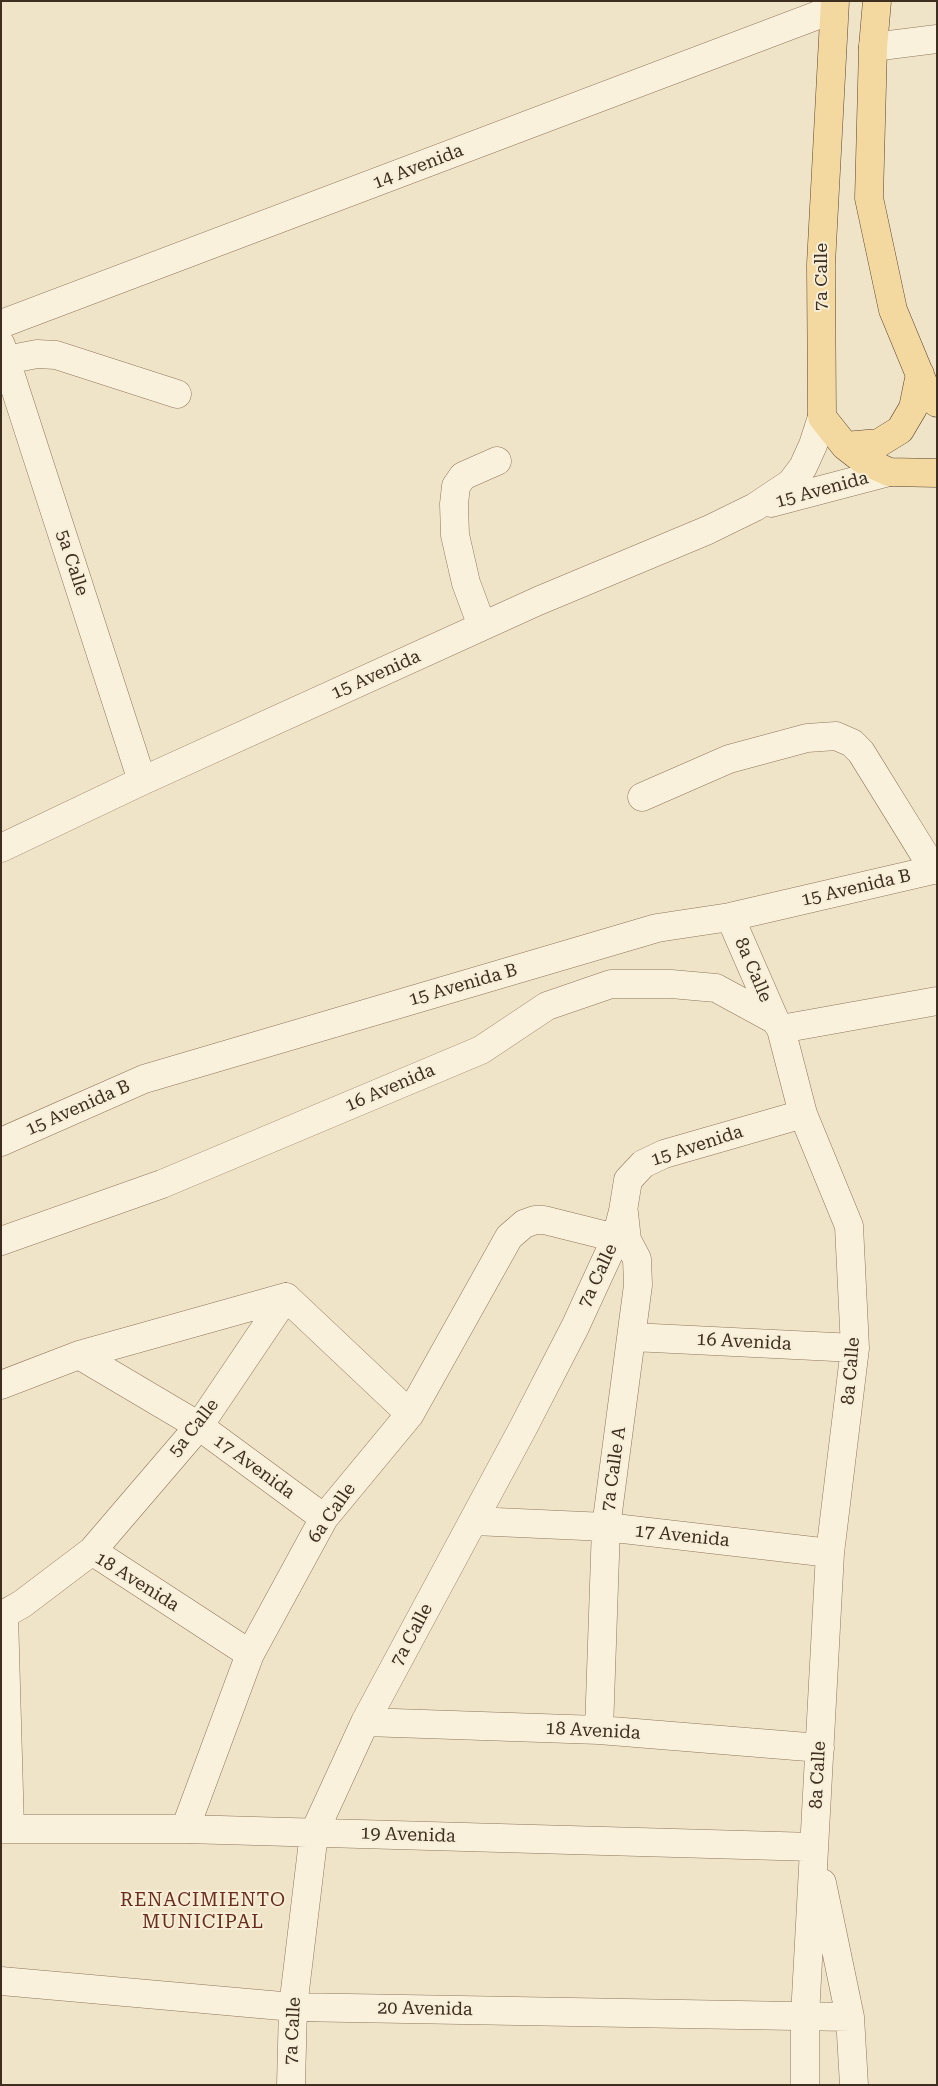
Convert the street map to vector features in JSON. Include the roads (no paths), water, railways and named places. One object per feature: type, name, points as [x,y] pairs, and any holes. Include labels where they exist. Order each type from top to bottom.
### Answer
[{"type":"main road","points":[[877,1],[873,47],[868,198],[893,310],[930,397],[937,403]]},
{"type":"main road","name":"7a Calle","points":[[822,417],[821,264],[834,5]]},
{"type":"main road","points":[[845,446],[879,444],[900,430],[913,408],[920,374]]},
{"type":"main road","points":[[822,417],[845,446],[863,460],[889,472],[937,473]]},
{"type":"street","name":"14 Avenida","points":[[1,324],[834,5]]},
{"type":"street","points":[[873,47],[937,39]]},
{"type":"street","points":[[4,352],[56,355],[177,394]]},
{"type":"street","name":"5a Calle","points":[[4,352],[142,781]]},
{"type":"street","name":"15 Avenida","points":[[1,848],[142,781],[482,626],[708,530],[754,507],[791,483],[806,460],[822,417]]},
{"type":"street","points":[[482,626],[466,583],[455,535],[454,504],[456,486],[463,476],[497,461]]},
{"type":"street","name":"15 Avenida","points":[[754,507],[889,472]]},
{"type":"street","points":[[642,797],[730,759],[807,738],[836,736],[852,743],[861,752],[936,870]]},
{"type":"street","name":"15 Avenida B","points":[[1,1142],[144,1079],[657,928],[730,917],[936,870]]},
{"type":"street","name":"8a Calle","points":[[730,917],[778,1025],[804,1114],[848,1226],[856,1348],[830,1553],[806,2016],[805,2085]]},
{"type":"street","name":"16 Avenida","points":[[1,1241],[162,1184],[481,1050],[547,1006],[611,984],[671,984],[716,988],[778,1025]]},
{"type":"street","points":[[778,1025],[937,1001]]},
{"type":"street","name":"15 Avenida","points":[[623,1212],[628,1180],[643,1164],[664,1154],[804,1114]]},
{"type":"street","name":"7a Calle","points":[[291,2085],[293,2007],[314,1833],[365,1722],[474,1521],[575,1327],[616,1238],[623,1212]]},
{"type":"street","name":"7a Calle A","points":[[599,1730],[606,1527],[638,1285],[637,1259],[627,1240],[623,1212]]},
{"type":"street","name":"6a Calle","points":[[185,1829],[250,1654],[324,1518],[410,1414],[509,1237],[524,1224],[535,1220],[544,1220],[616,1238]]},
{"type":"street","points":[[1,1385],[79,1355],[286,1297],[410,1414]]},
{"type":"street","name":"5a Calle","points":[[92,1551],[199,1426],[286,1297]]},
{"type":"street","name":"16 Avenida","points":[[632,1337],[856,1348]]},
{"type":"street","name":"17 Avenida","points":[[79,1355],[199,1426],[324,1518]]},
{"type":"street","name":"17 Avenida","points":[[474,1521],[606,1527],[830,1553]]},
{"type":"street","name":"18 Avenida","points":[[2,1615],[22,1604],[92,1551],[250,1654]]},
{"type":"street","points":[[2,1615],[6,1829]]},
{"type":"street","name":"18 Avenida","points":[[365,1722],[599,1730],[820,1748]]},
{"type":"street","name":"19 Avenida","points":[[6,1829],[185,1829],[814,1847]]},
{"type":"street","name":"8a Calle","points":[[814,1847],[850,2017],[854,2085]]},
{"type":"street","name":"20 Avenida","points":[[1,1981],[293,2007],[850,2017]]},
{"type":"district","name":"RENACIMIENTO MUNICIPAL","points":[[203,1911]]}]
